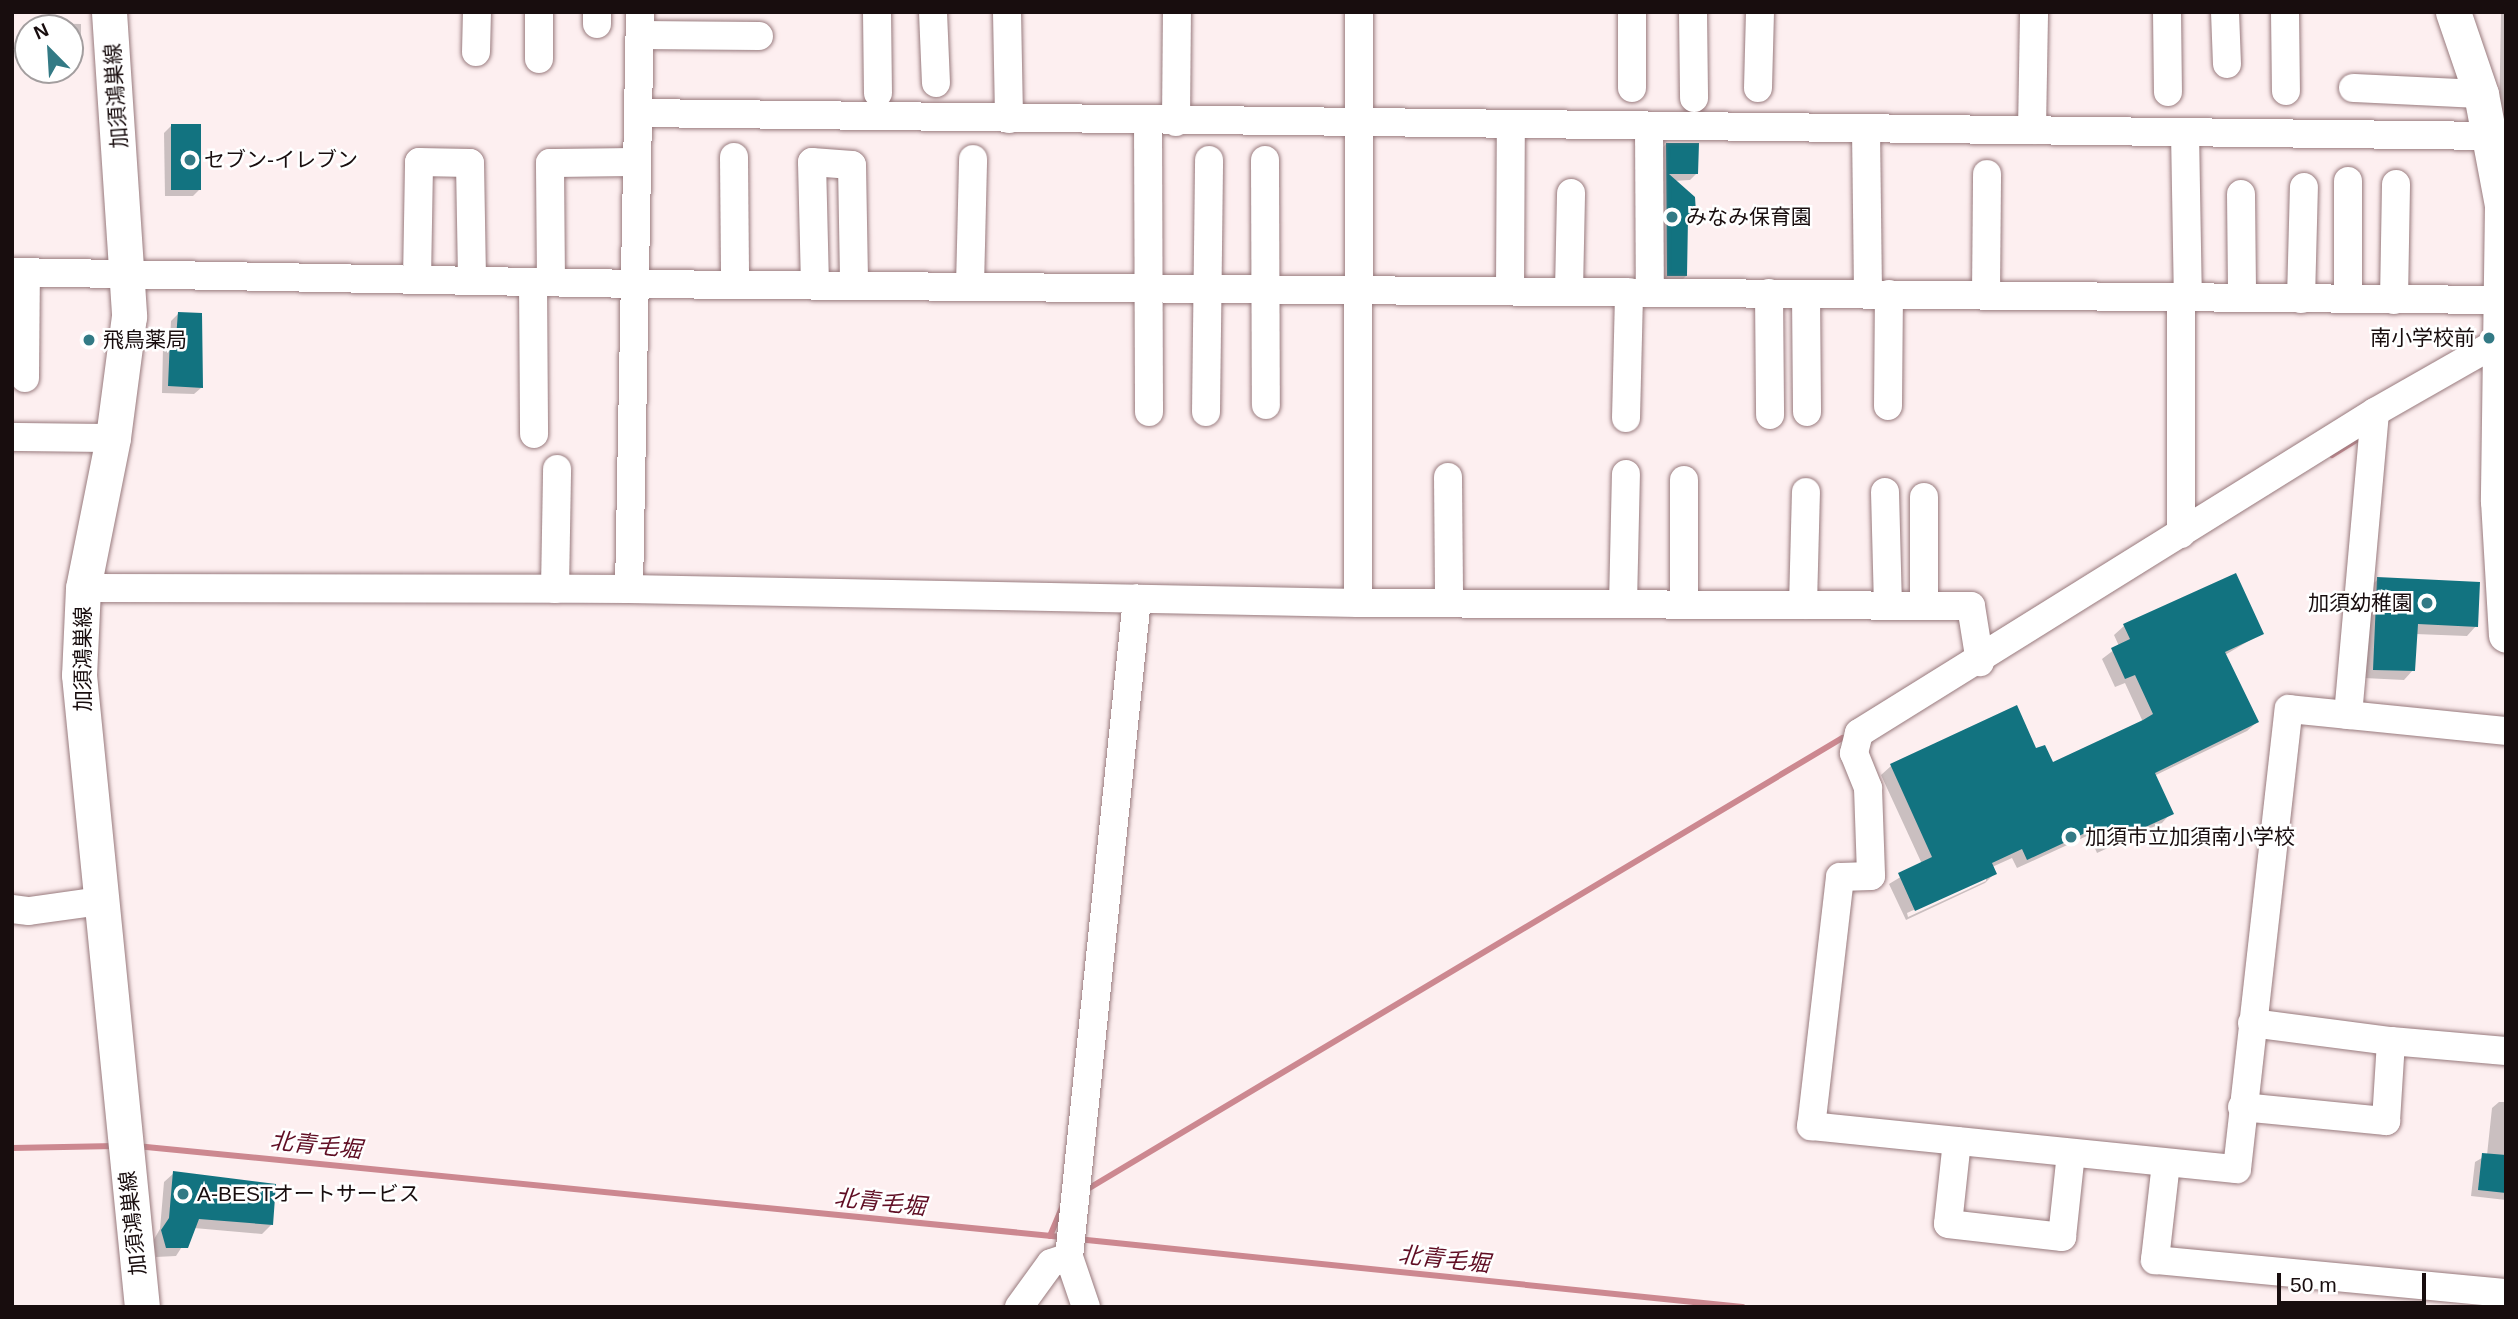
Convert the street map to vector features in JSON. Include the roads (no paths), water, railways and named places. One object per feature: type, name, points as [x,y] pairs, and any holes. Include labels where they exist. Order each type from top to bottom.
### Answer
[{"type":"main road","name":"加須鴻巣線","points":[[109,12],[129,274],[127,352],[83,587],[79,650],[83,729],[142,1307]]},
{"type":"main road","points":[[2453,12],[2498,136],[2504,299],[2498,501],[2506,635]]},
{"type":"street","points":[[476,52],[477,12]]},
{"type":"street","points":[[539,12],[539,59]]},
{"type":"street","points":[[877,12],[878,93]]},
{"type":"street","points":[[933,12],[936,83]]},
{"type":"street","points":[[1007,12],[1009,119]]},
{"type":"street","points":[[1177,12],[1177,122]]},
{"type":"street","points":[[1358,603],[1356,289],[1359,12]]},
{"type":"street","points":[[1632,12],[1632,88]]},
{"type":"street","points":[[1693,12],[1694,98]]},
{"type":"street","points":[[1758,89],[1760,12]]},
{"type":"street","points":[[2032,130],[2034,12]]},
{"type":"street","points":[[2168,12],[2168,92]]},
{"type":"street","points":[[2225,12],[2227,64]]},
{"type":"street","points":[[2285,12],[2286,91]]},
{"type":"street","points":[[629,589],[640,24],[759,36]]},
{"type":"street","points":[[2353,88],[2481,93]]},
{"type":"street","points":[[638,113],[1357,125],[2498,136]]},
{"type":"street","points":[[1148,121],[1149,412]]},
{"type":"street","points":[[1510,290],[1511,126]]},
{"type":"street","points":[[1626,418],[1639,292],[1650,127]]},
{"type":"street","points":[[1866,129],[1888,406]]},
{"type":"street","points":[[2181,534],[2185,132]]},
{"type":"street","points":[[734,157],[735,284]]},
{"type":"street","points":[[970,286],[973,159]]},
{"type":"street","points":[[1206,411],[1205,288],[1209,160]]},
{"type":"street","points":[[1265,160],[1266,405]]},
{"type":"street","points":[[417,280],[419,162],[470,163],[472,281]]},
{"type":"street","points":[[534,434],[550,163],[638,162]]},
{"type":"street","points":[[815,285],[812,162],[852,165],[854,285]]},
{"type":"street","points":[[1986,295],[1987,174]]},
{"type":"street","points":[[2348,181],[2348,299]]},
{"type":"street","points":[[2394,300],[2396,184]]},
{"type":"street","points":[[2301,299],[2304,187]]},
{"type":"street","points":[[1569,291],[1571,193]]},
{"type":"street","points":[[2241,194],[2242,298]]},
{"type":"street","points":[[25,378],[19,272],[635,284],[2504,299]]},
{"type":"street","points":[[1769,293],[1770,415]]},
{"type":"street","points":[[1806,294],[1807,412]]},
{"type":"street","points":[[2503,354],[2375,412],[1980,662],[1859,733],[1854,753],[1868,788],[1871,876],[1840,877],[1811,1126],[2237,1169],[2289,709],[2506,731]]},
{"type":"street","points":[[2348,715],[2375,412]]},
{"type":"street","points":[[12,437],[113,438]]},
{"type":"street","points":[[555,589],[557,469]]},
{"type":"street","points":[[1623,604],[1626,474]]},
{"type":"street","points":[[1448,477],[1449,603]]},
{"type":"street","points":[[1684,480],[1684,605]]},
{"type":"street","points":[[1803,605],[1806,492]]},
{"type":"street","points":[[1885,492],[1888,606]]},
{"type":"street","points":[[1924,497],[1924,606]]},
{"type":"street","points":[[83,587],[629,589],[1358,603],[1971,606],[1980,662]]},
{"type":"street","points":[[1086,1307],[1065,1249],[1137,599]]},
{"type":"street","points":[[12,909],[29,911],[101,901]]},
{"type":"street","points":[[2252,1023],[2391,1041],[2506,1051]]},
{"type":"street","points":[[2242,1107],[2386,1121],[2391,1041]]},
{"type":"street","points":[[1957,1141],[1948,1224],[2049,1236],[2062,1237],[2071,1153]]},
{"type":"street","points":[[2166,1163],[2155,1260],[2506,1293]]},
{"type":"street","points":[[1019,1307],[1065,1249]]},
{"type":"waterway","points":[[2332,455],[2364,435]]},
{"type":"waterway","points":[[1086,1190],[1842,738]]},
{"type":"waterway","name":"北青毛堀","points":[[12,1148],[115,1146]]},
{"type":"waterway","name":"北青毛堀","points":[[136,1146],[1062,1237]]},
{"type":"waterway","points":[[1050,1236],[1063,1205]]},
{"type":"waterway","name":"北青毛堀","points":[[1077,1239],[1743,1307]]},
{"type":"place","name":"セブン-イレブン","points":[[190,160]]},
{"type":"place","name":"みなみ保育園","points":[[1672,217]]},
{"type":"place","name":"南小学校前","points":[[2489,338]]},
{"type":"place","name":"飛鳥薬局","points":[[89,340]]},
{"type":"place","name":"加須幼稚園","points":[[2427,603]]},
{"type":"place","name":"加須市立加須南小学校","points":[[2071,837]]},
{"type":"place","name":"A-BESTオートサービス","points":[[183,1194]]}]
